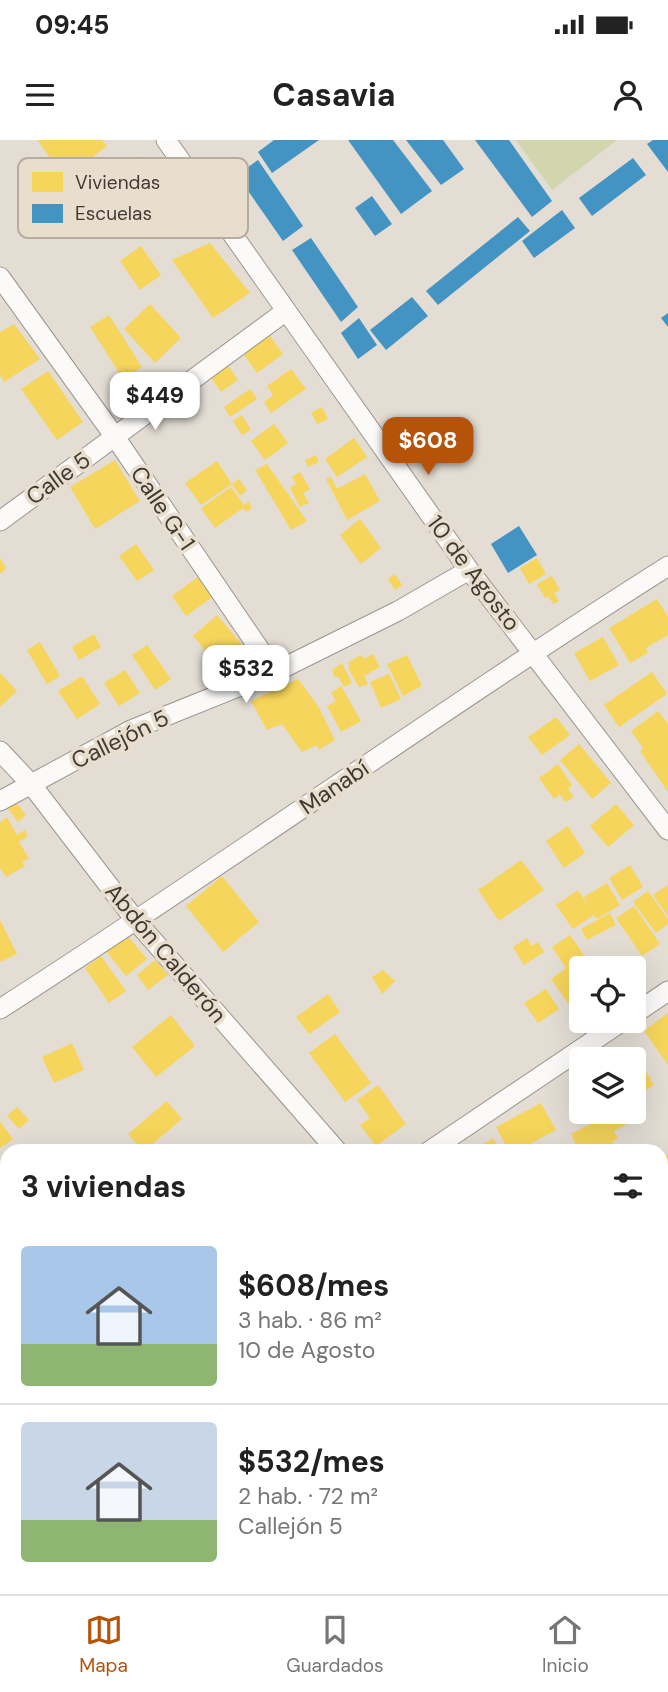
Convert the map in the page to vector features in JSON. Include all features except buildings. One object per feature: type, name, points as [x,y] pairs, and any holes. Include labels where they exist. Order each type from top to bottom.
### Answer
[{"type":"street","name":"10 de Agosto","points":[[166,140],[179,158]]},
{"type":"street","name":"10 de Agosto","points":[[235,238],[469,570],[668,830]]},
{"type":"street","name":"Calle G-1","points":[[0,277],[115,437],[275,672]]},
{"type":"street","name":"Calle 5","points":[[0,521],[286,311]]},
{"type":"street","name":"Manabí","points":[[0,1009],[136,921],[533,652],[668,566]]},
{"type":"street","name":"Callejón 5","points":[[0,801],[131,730],[275,672],[398,611],[469,570]]},
{"type":"street","name":"Abdón Calderón","points":[[0,751],[31,784],[136,921],[331,1144]]},
{"type":"street","points":[[646,1006],[668,990]]},
{"type":"street","points":[[440,1144],[605,1033]]},
{"type":"green space","points":[[516,140],[617,140],[552,190]]}]
